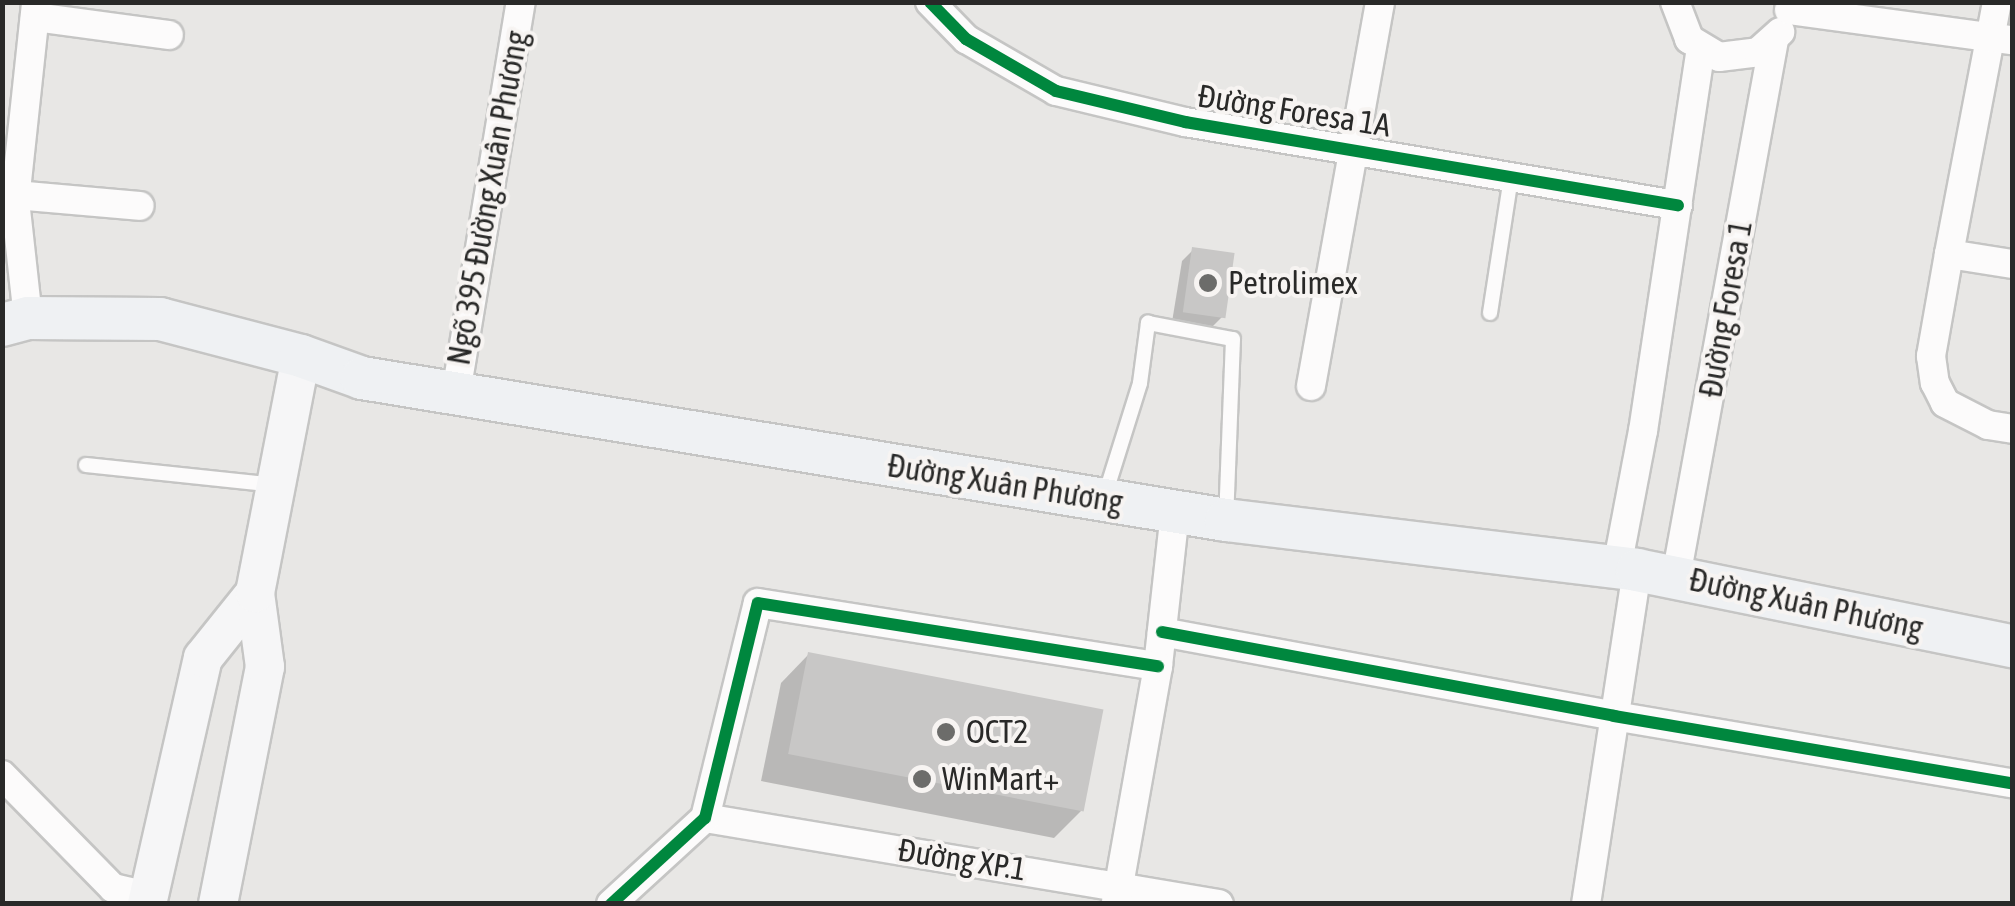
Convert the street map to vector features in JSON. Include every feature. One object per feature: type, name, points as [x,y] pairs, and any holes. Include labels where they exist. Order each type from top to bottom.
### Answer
[{"type":"main road","name":"Đường Xuân Phương","points":[[15,321],[160,319],[300,356],[362,378],[1226,520],[1644,571],[2012,646]]},
{"type":"street","name":"Ngõ 395 Đường Xuân Phương","points":[[456,394],[521,2]]},
{"type":"street","name":"Đường Foresa 1A","points":[[930,2],[966,39],[1056,90],[1186,122],[1678,205]]},
{"type":"street","points":[[1312,386],[1380,2]]},
{"type":"street","points":[[1675,2],[1680,25],[1701,49],[1739,58],[1774,40]]},
{"type":"street","points":[[1997,2],[2002,38],[1949,254],[1931,356],[1935,383],[1946,403],[1988,425],[2012,429]]},
{"type":"street","points":[[1790,6],[2002,38]]},
{"type":"street","name":"Đường Foresa 1","points":[[1644,571],[1774,40],[1790,6]]},
{"type":"street","points":[[15,321],[15,196],[36,10],[169,35]]},
{"type":"street","name":"Đường Foresa 1","points":[[1644,571],[1678,205],[1701,49]]},
{"type":"street","points":[[15,196],[140,206]]},
{"type":"street","points":[[1949,254],[2012,264]]},
{"type":"street","points":[[218,904],[265,667],[255,592],[300,356]]},
{"type":"street","points":[[1118,894],[1158,666],[1175,512]]},
{"type":"street","points":[[1586,904],[1614,716],[1644,571]]},
{"type":"street","points":[[7,787],[136,896],[204,658],[255,592]]},
{"type":"street","points":[[611,904],[705,818],[758,602],[1158,666]]},
{"type":"street","points":[[1162,632],[1614,716],[2012,783]]},
{"type":"street","name":"Đường XP.1","points":[[705,818],[1118,894],[1218,904]]},
{"type":"lane","points":[[1490,313],[1511,177]]},
{"type":"lane","points":[[1104,500],[1140,383],[1148,322],[1233,339],[1226,520]]},
{"type":"lane","points":[[86,464],[277,484]]},
{"type":"building","name":"Petrolimex","points":[[1192,247],[1235,253],[1225,318],[1183,312]]},
{"type":"building","name":"OCT2","points":[[808,652],[1103,709],[1084,812],[788,754]]},
{"type":"cycle path","points":[[930,2],[966,39],[1056,91],[1185,122],[1678,205]]},
{"type":"cycle path","points":[[611,904],[705,818],[758,603],[1158,666]]},
{"type":"cycle path","points":[[1162,632],[1614,716],[2012,783]]},
{"type":"place","name":"Petrolimex","points":[[1208,283]]},
{"type":"place","name":"OCT2","points":[[946,732]]},
{"type":"place","name":"WinMart+","points":[[922,779]]}]
